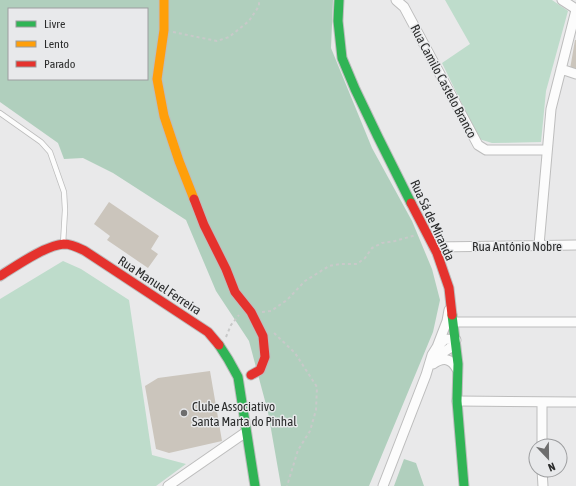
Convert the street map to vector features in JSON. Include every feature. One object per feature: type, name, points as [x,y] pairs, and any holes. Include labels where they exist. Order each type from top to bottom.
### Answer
[{"type":"street","points":[[164,0],[164,30],[157,79],[164,116],[179,161],[204,225],[226,269],[235,292],[248,309],[263,336],[265,357],[260,370],[251,375]]},
{"type":"street","name":"Rua Sá de Miranda","points":[[339,0],[338,21],[342,58],[365,110],[434,246],[448,288],[450,304],[449,323],[456,340],[458,369],[457,401],[464,486]]},
{"type":"street","name":"Rua Camilo Castelo Branco","points":[[396,0],[404,7],[480,146],[484,149],[490,150],[547,150]]},
{"type":"street","points":[[539,245],[551,109],[576,9],[562,0]]},
{"type":"street","points":[[561,69],[576,74]]},
{"type":"street","points":[[0,276],[44,250],[63,244]]},
{"type":"street","name":"Rua Manuel Ferreira","points":[[63,244],[71,245],[91,256],[208,332],[222,348],[230,360],[238,377],[256,486]]},
{"type":"street","name":"Rua António Nobre","points":[[434,246],[576,245]]},
{"type":"street","points":[[383,486],[428,371],[432,355],[449,323],[576,322]]},
{"type":"street","points":[[437,347],[446,339],[456,340]]},
{"type":"street","points":[[428,371],[440,354],[450,348],[456,340]]},
{"type":"street","points":[[428,371],[441,360],[450,360],[458,369]]},
{"type":"street","points":[[457,401],[576,402]]},
{"type":"street","points":[[542,402],[542,438]]},
{"type":"street","points":[[168,486],[246,432]]},
{"type":"lane","points":[[0,114],[41,142],[50,152],[64,192],[65,210],[63,244]]},
{"type":"path","points":[[164,30],[217,41],[230,37],[249,21],[259,6],[259,0]]},
{"type":"path","points":[[222,348],[231,325],[248,309],[271,311],[287,300],[305,281],[329,266],[340,264],[357,264],[365,258],[372,248],[382,242],[395,241],[427,232]]},
{"type":"path","points":[[272,332],[295,353],[317,387],[316,410],[310,431],[298,450],[287,486]]},
{"type":"green space","points":[[0,0],[333,0],[331,48],[372,148],[412,221],[432,269],[440,300],[433,332],[369,486],[281,486],[268,412],[249,341],[216,291],[186,220],[113,173],[83,158],[64,159],[58,143],[0,102]]},
{"type":"green space","points":[[445,0],[552,0],[568,11],[546,91],[541,142],[492,143],[479,139],[442,63],[470,44]]},
{"type":"green space","points":[[63,261],[81,269],[129,300],[152,455],[186,464],[156,486],[0,486],[0,299]]},
{"type":"green space","points":[[404,459],[416,463],[424,486],[394,486]]},
{"type":"building","points":[[576,40],[576,70],[570,69]]},
{"type":"building","points":[[109,202],[159,236],[151,249],[158,254],[148,268],[107,240],[110,236],[94,224]]},
{"type":"building","name":"Clube Associativo Santa Marta do Pinhal","points":[[210,371],[222,441],[169,453],[156,449],[145,386],[158,378]]},
{"type":"traffic: fast","points":[[339,0],[338,21],[342,58],[355,89],[411,203]]},
{"type":"traffic: fast","points":[[452,315],[458,364],[457,401],[464,486]]},
{"type":"traffic: fast","points":[[219,345],[238,377],[255,486]]},
{"type":"traffic: slow","points":[[164,0],[164,30],[157,79],[164,116],[194,199]]},
{"type":"traffic: jam","points":[[194,199],[204,225],[226,269],[235,292],[251,312],[263,336],[265,357],[260,370],[251,375]]},
{"type":"traffic: jam","points":[[411,203],[437,253],[449,288],[452,315]]},
{"type":"traffic: jam","points":[[0,276],[49,248],[64,244],[73,245],[85,251],[208,332],[219,345]]},
{"type":"place","name":"Clube Associativo Santa Marta do Pinhal","points":[[184,413]]}]
